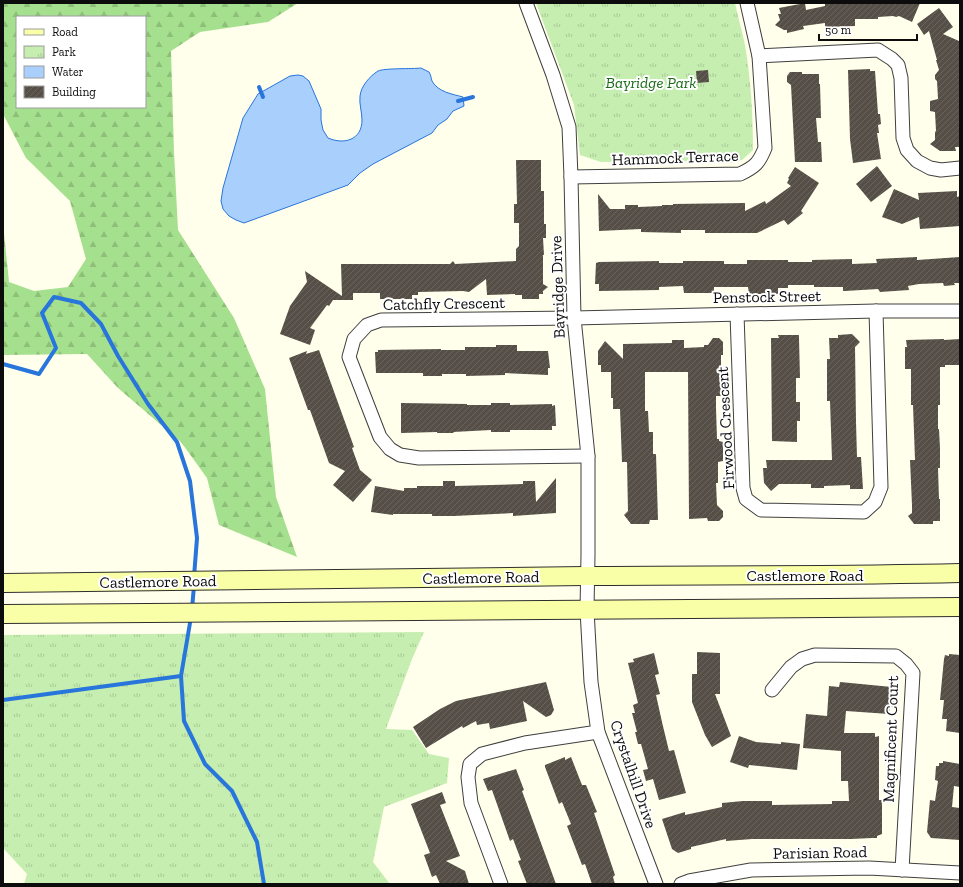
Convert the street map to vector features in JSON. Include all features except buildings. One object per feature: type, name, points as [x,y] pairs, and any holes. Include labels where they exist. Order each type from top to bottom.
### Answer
[{"type":"main road","name":"Castlemore Road","points":[[3,583],[148,582],[241,579],[960,573]]},
{"type":"main road","name":"Castlemore Road","points":[[3,614],[960,607]]},
{"type":"street","name":"Bayridge Drive","points":[[526,3],[553,75],[568,127],[571,177],[574,318],[588,456],[587,576]]},
{"type":"street","name":"Hammock Terrace","points":[[571,177],[740,174],[750,170],[760,161],[765,148],[759,56],[747,3]]},
{"type":"street","points":[[759,56],[878,50],[892,59],[898,66],[900,72],[903,138],[907,150],[917,161],[930,168],[941,170],[960,168]]},
{"type":"street","name":"Penstock Street","points":[[574,318],[876,310],[960,311]]},
{"type":"street","name":"Firwood Crescent","points":[[737,314],[743,488],[746,499],[761,510],[864,512],[875,502],[881,487],[876,310]]},
{"type":"street","name":"Catchfly Crescent","points":[[574,318],[381,320],[367,325],[354,339],[349,357],[380,437],[390,449],[400,455],[419,458],[588,456]]},
{"type":"street","name":"Crystalhill Drive","points":[[587,576],[587,610],[591,682],[598,732],[656,884]]},
{"type":"street","name":"Magnificent Court","points":[[772,690],[791,667],[802,659],[815,655],[896,656],[906,664],[913,673],[902,870]]},
{"type":"street","points":[[501,884],[471,803],[468,777],[470,764],[482,754],[525,743],[598,732]]},
{"type":"street","name":"Parisian Road","points":[[681,884],[751,870],[869,868],[959,875]]},
{"type":"green space","points":[[3,3],[298,3],[268,22],[200,32],[171,51],[178,230],[234,318],[265,389],[276,497],[297,557],[219,525],[207,478],[181,442],[118,388],[87,354],[3,355],[3,223],[9,282],[34,291],[68,287],[86,259],[70,201],[26,158],[3,114]]},
{"type":"green space","name":"Bayridge Park","points":[[536,3],[735,3],[745,45],[749,71],[753,150],[742,160],[729,163],[708,161],[601,162],[580,155],[574,105]]},
{"type":"green space","points":[[424,632],[412,659],[386,729],[412,730],[429,754],[449,758],[447,783],[384,807],[373,862],[390,884],[24,884],[27,874],[3,848],[3,635]]},
{"type":"water","points":[[421,68],[429,72],[432,81],[438,88],[463,97],[464,106],[453,111],[432,133],[373,164],[360,173],[348,185],[244,223],[229,216],[223,209],[221,201],[223,188],[243,118],[258,94],[290,76],[303,76],[309,81],[321,109],[323,130],[328,138],[346,141],[355,136],[361,127],[361,92],[366,82],[372,76],[381,70]]},
{"type":"waterway","points":[[259,87],[263,97]]},
{"type":"waterway","points":[[458,101],[473,97]]},
{"type":"waterway","points":[[3,364],[39,374],[56,348],[42,313],[54,297],[81,303],[101,324],[118,356],[148,404],[177,442],[190,481],[197,538],[194,577]]},
{"type":"waterway","points":[[192,609],[194,586]]},
{"type":"waterway","points":[[191,617],[181,676],[184,721],[205,764],[232,791],[257,842],[264,884]]},
{"type":"waterway","points":[[3,700],[181,676]]}]
